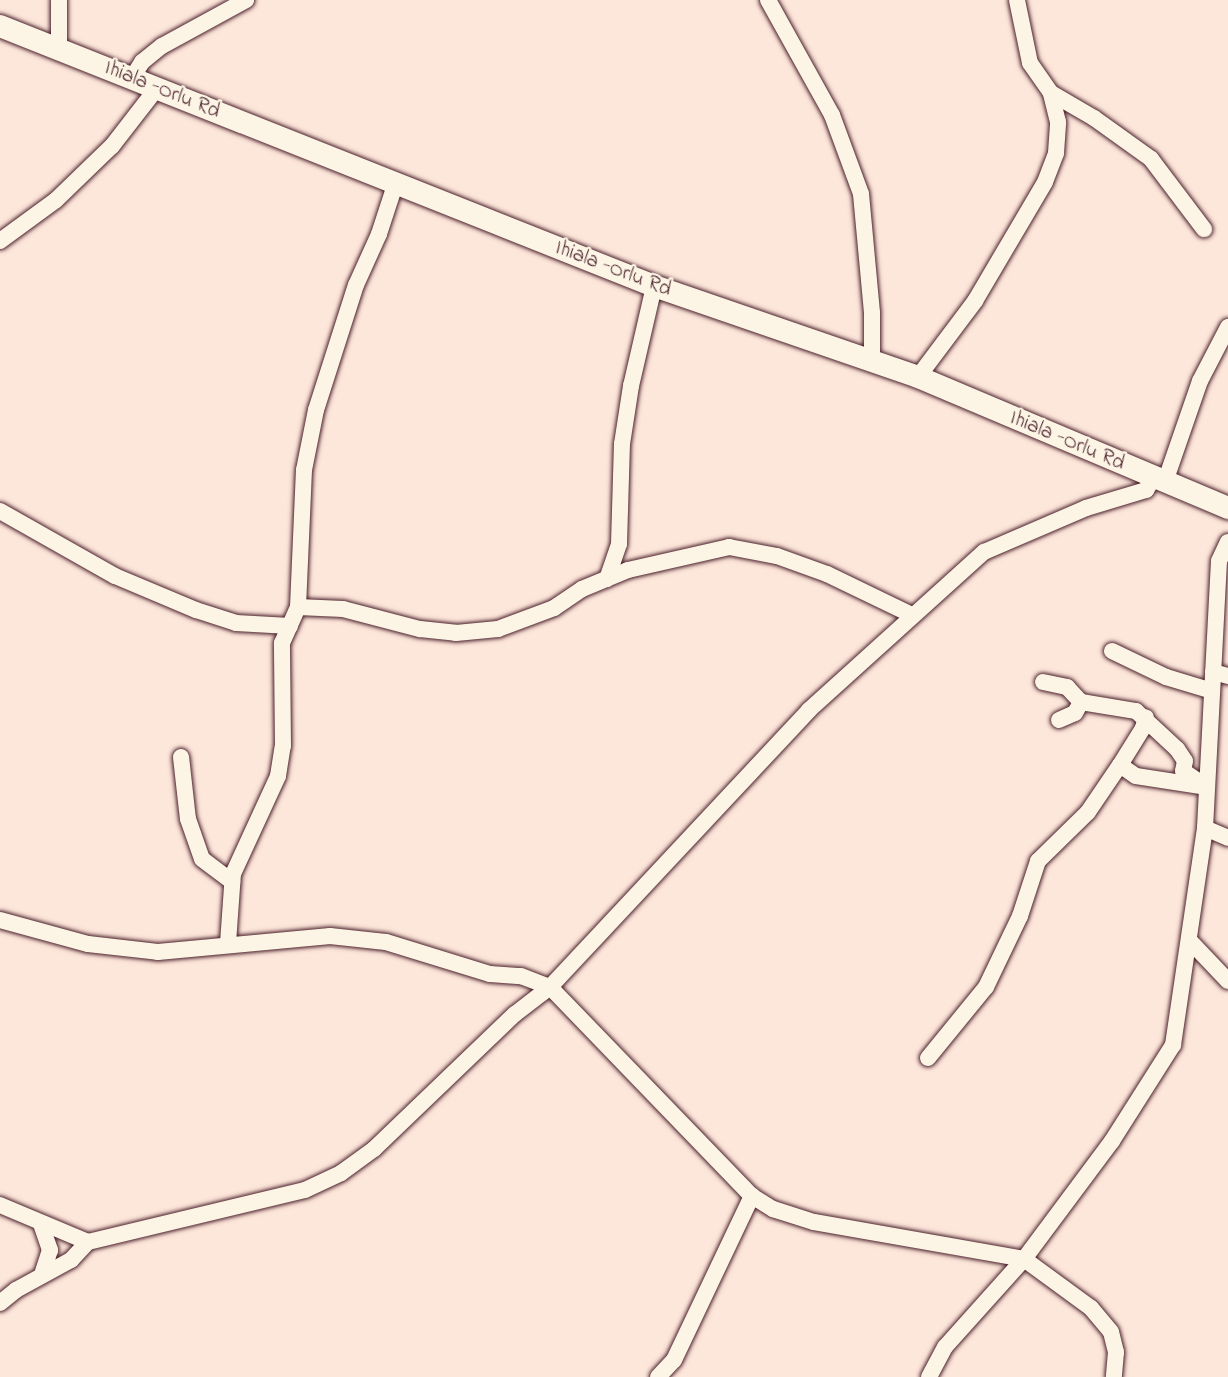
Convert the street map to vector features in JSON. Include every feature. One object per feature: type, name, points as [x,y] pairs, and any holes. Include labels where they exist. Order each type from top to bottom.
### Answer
[{"type":"main road","name":"Ihiala -Orlu Rd","points":[[1,27],[654,286],[918,377],[1228,508]]},
{"type":"street","points":[[58,49],[59,0]]},
{"type":"street","points":[[132,78],[142,62],[162,46],[246,0]]},
{"type":"street","points":[[768,0],[832,115],[861,194],[872,313],[872,363]]},
{"type":"street","points":[[918,377],[975,301],[1045,182],[1056,153],[1058,122],[1051,93],[1029,63],[1017,0]]},
{"type":"street","points":[[0,241],[56,200],[112,146],[157,88]]},
{"type":"street","points":[[1051,93],[1094,118],[1151,159],[1204,229]]},
{"type":"street","points":[[228,944],[232,882],[278,776],[285,721],[282,643],[298,607],[304,470],[316,410],[356,285],[379,234],[396,182]]},
{"type":"street","points":[[607,579],[619,544],[622,444],[631,386],[654,286]]},
{"type":"street","points":[[0,1303],[42,1274],[70,1260],[88,1242],[305,1190],[341,1173],[405,1122],[515,1014],[550,987],[753,766],[912,615],[984,552],[1086,508],[1146,490],[1159,480],[1200,381],[1228,327]]},
{"type":"street","points":[[0,511],[115,576],[196,610],[236,623],[290,626]]},
{"type":"street","points":[[928,1377],[945,1347],[1024,1259],[1112,1141],[1173,1045],[1205,828],[1212,691],[1220,674],[1219,561],[1228,542]]},
{"type":"street","points":[[298,607],[343,609],[420,629],[456,633],[498,629],[554,608],[582,589],[628,570],[729,547],[777,556],[827,574],[912,615]]},
{"type":"street","points":[[1112,651],[1166,677],[1212,691]]},
{"type":"street","points":[[1043,682],[1067,687],[1081,702],[1136,711],[1146,717],[1177,749],[1185,761],[1183,771],[1207,787]]},
{"type":"street","points":[[1059,720],[1075,714],[1081,702]]},
{"type":"street","points":[[928,1058],[986,987],[1020,916],[1038,861],[1088,812],[1143,728],[1146,717]]},
{"type":"street","points":[[181,757],[188,819],[202,860],[232,882]]},
{"type":"street","points":[[1120,765],[1136,776],[1207,787]]},
{"type":"street","points":[[1205,828],[1228,831]]},
{"type":"street","points":[[1205,828],[1228,838]]},
{"type":"street","points":[[0,920],[88,944],[158,952],[330,936],[386,942],[490,974],[520,976],[550,987],[752,1196],[773,1209],[814,1222],[1024,1259],[1091,1308],[1111,1332],[1116,1352],[1114,1377]]},
{"type":"street","points":[[1190,941],[1228,981]]},
{"type":"street","points":[[658,1377],[679,1350],[752,1196]]},
{"type":"street","points":[[0,1205],[88,1242]]},
{"type":"street","points":[[41,1224],[50,1250],[42,1274]]}]
